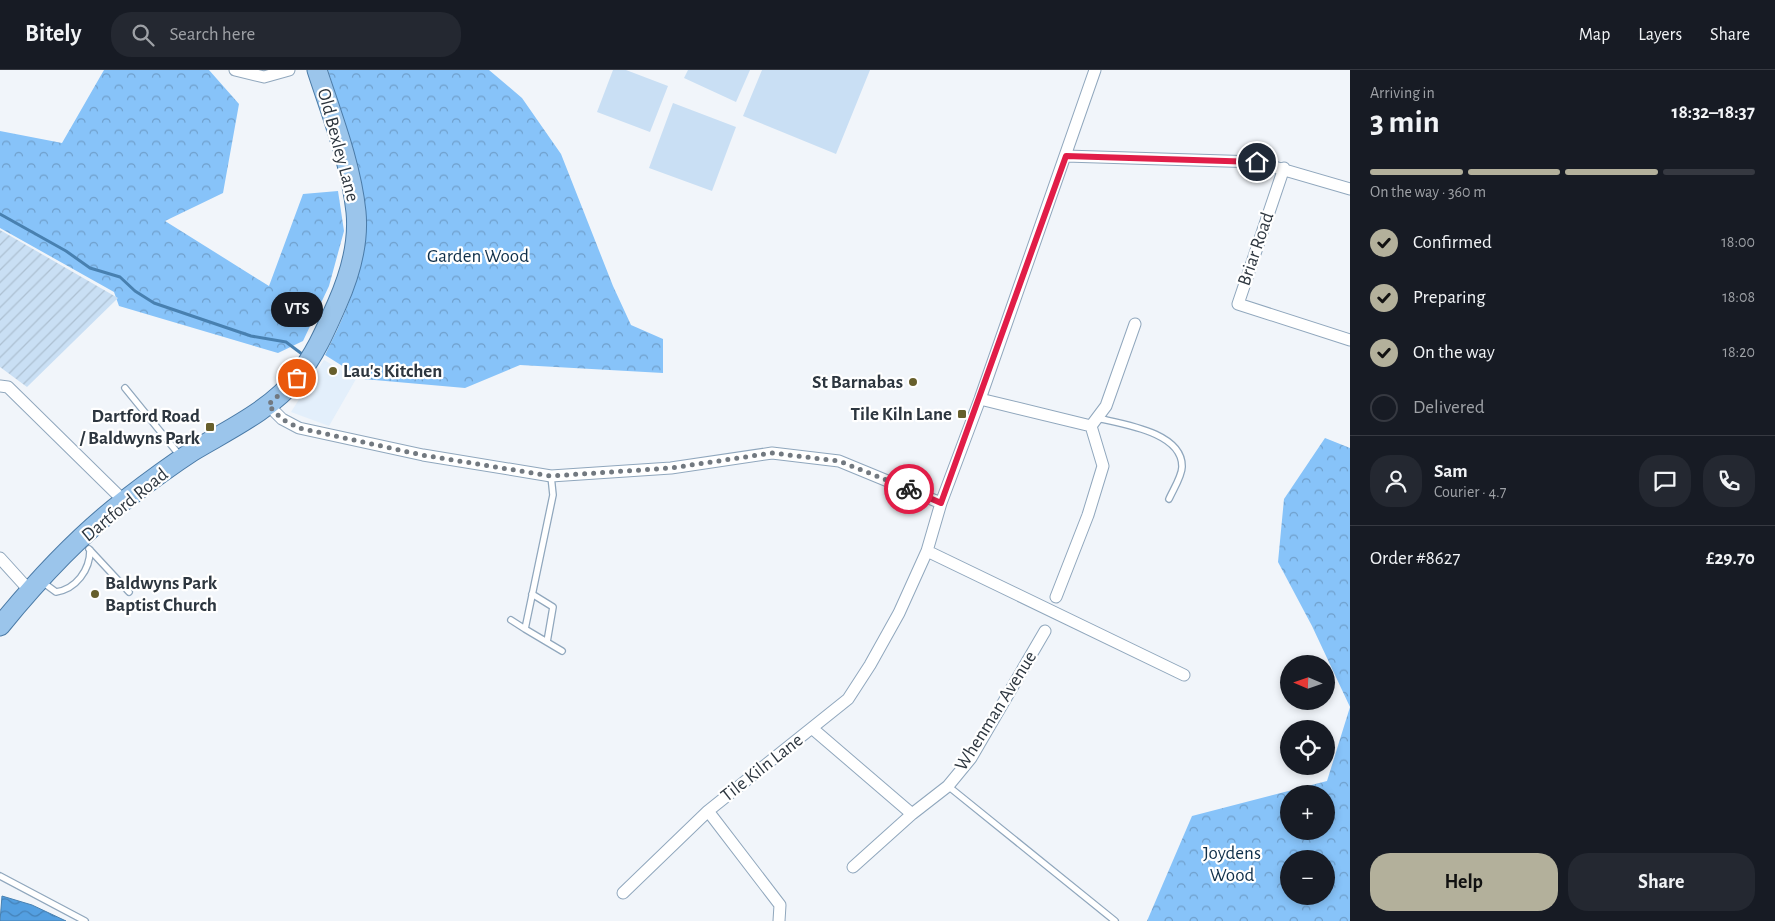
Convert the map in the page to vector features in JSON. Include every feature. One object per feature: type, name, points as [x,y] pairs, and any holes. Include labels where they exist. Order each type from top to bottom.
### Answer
[{"type":"main road","name":"Old Bexley Lane","points":[[268,405],[297,378],[324,334],[343,290],[353,254],[356,214],[350,175],[317,70]]},
{"type":"main road","name":"Dartford Road","points":[[0,626],[34,585],[85,545],[124,501],[182,459],[268,405]]},
{"type":"street","points":[[235,70],[264,77],[289,70]]},
{"type":"street","name":"Tile Kiln Lane","points":[[623,893],[708,811],[813,729],[848,699],[870,664],[899,613],[926,551],[941,503],[980,399],[1095,70]]},
{"type":"street","points":[[1066,156],[1257,162],[1284,168],[1350,189]]},
{"type":"street","name":"Briar Road","points":[[1284,168],[1238,304],[1350,340]]},
{"type":"street","points":[[1056,597],[1088,515],[1103,466],[1094,422],[1106,406],[1135,324]]},
{"type":"street","points":[[0,386],[8,387],[124,501]]},
{"type":"street","points":[[980,399],[1094,422]]},
{"type":"street","points":[[268,405],[282,419],[299,428],[422,455],[551,476],[671,468],[772,453],[839,461],[941,503]]},
{"type":"street","points":[[926,551],[1184,675]]},
{"type":"street","points":[[0,558],[34,585]]},
{"type":"street","name":"Whenman Avenue","points":[[853,867],[912,814],[948,786],[971,758],[1045,631]]},
{"type":"street","points":[[813,729],[912,814]]},
{"type":"street","points":[[708,811],[780,905],[779,921]]},
{"type":"lane","points":[[125,388],[182,459]]},
{"type":"lane","points":[[1094,422],[1161,435],[1180,455],[1183,468],[1168,499]]},
{"type":"lane","points":[[525,629],[553,495],[551,476]]},
{"type":"lane","points":[[34,585],[51,590],[64,590],[77,580],[88,567],[85,545]]},
{"type":"lane","points":[[85,545],[129,592]]},
{"type":"lane","points":[[532,594],[553,608],[546,642]]},
{"type":"lane","points":[[511,620],[562,651]]},
{"type":"lane","points":[[948,786],[1115,921]]},
{"type":"lane","points":[[0,876],[85,921]]},
{"type":"shaded area","points":[[613,70],[626,70],[668,86],[650,132],[597,112]]},
{"type":"shaded area","points":[[688,70],[750,70],[736,102],[684,78]]},
{"type":"shaded area","points":[[762,70],[870,70],[836,154],[743,116]]},
{"type":"shaded area","points":[[673,103],[736,127],[712,191],[649,168]]},
{"type":"shaded area","points":[[0,230],[118,298],[27,387],[0,367]]},
{"type":"shaded area","points":[[324,360],[356,379],[329,426],[291,412]]},
{"type":"green space","points":[[104,70],[209,70],[239,104],[223,193],[165,221],[269,286],[303,194],[338,191],[344,231],[329,286],[303,341],[278,353],[119,306],[114,292],[0,228],[0,131],[62,143]]},
{"type":"green space","name":"Garden Wood","points":[[328,70],[489,70],[522,98],[561,154],[613,286],[631,325],[663,339],[663,373],[520,365],[465,388],[363,379],[325,355],[353,292],[362,259],[366,225],[358,168]]},
{"type":"green space","points":[[1325,438],[1350,448],[1350,707],[1335,675],[1335,655],[1326,655],[1278,562],[1284,499]]},
{"type":"green space","name":"Joydens Wood","points":[[1350,707],[1350,921],[1147,921],[1192,816],[1280,793],[1280,840],[1335,840],[1335,785],[1312,785],[1327,781],[1329,775],[1335,775],[1335,755]]},
{"type":"water","points":[[2,896],[32,905],[66,921],[0,921]]},
{"type":"waterway","points":[[0,214],[66,251],[90,268],[120,277],[135,291],[154,303],[251,336],[286,342],[302,354]]},
{"type":"way so far","points":[[297,378],[268,405],[282,419],[299,428],[422,455],[551,476],[671,468],[772,453],[839,461],[909,489]]},
{"type":"place","name":"Lau's Kitchen","points":[[333,371]]},
{"type":"place","name":"VTS","points":[[297,378]]},
{"type":"place","name":"St Barnabas","points":[[913,382]]},
{"type":"place","name":"Tile Kiln Lane","points":[[962,414]]},
{"type":"place","name":"Dartford Road / Baldwyns Park","points":[[210,427]]},
{"type":"place","name":"Baldwyns Park Baptist Church","points":[[95,594]]},
{"type":"route","points":[[909,489],[941,503],[1066,156],[1257,162]]}]
